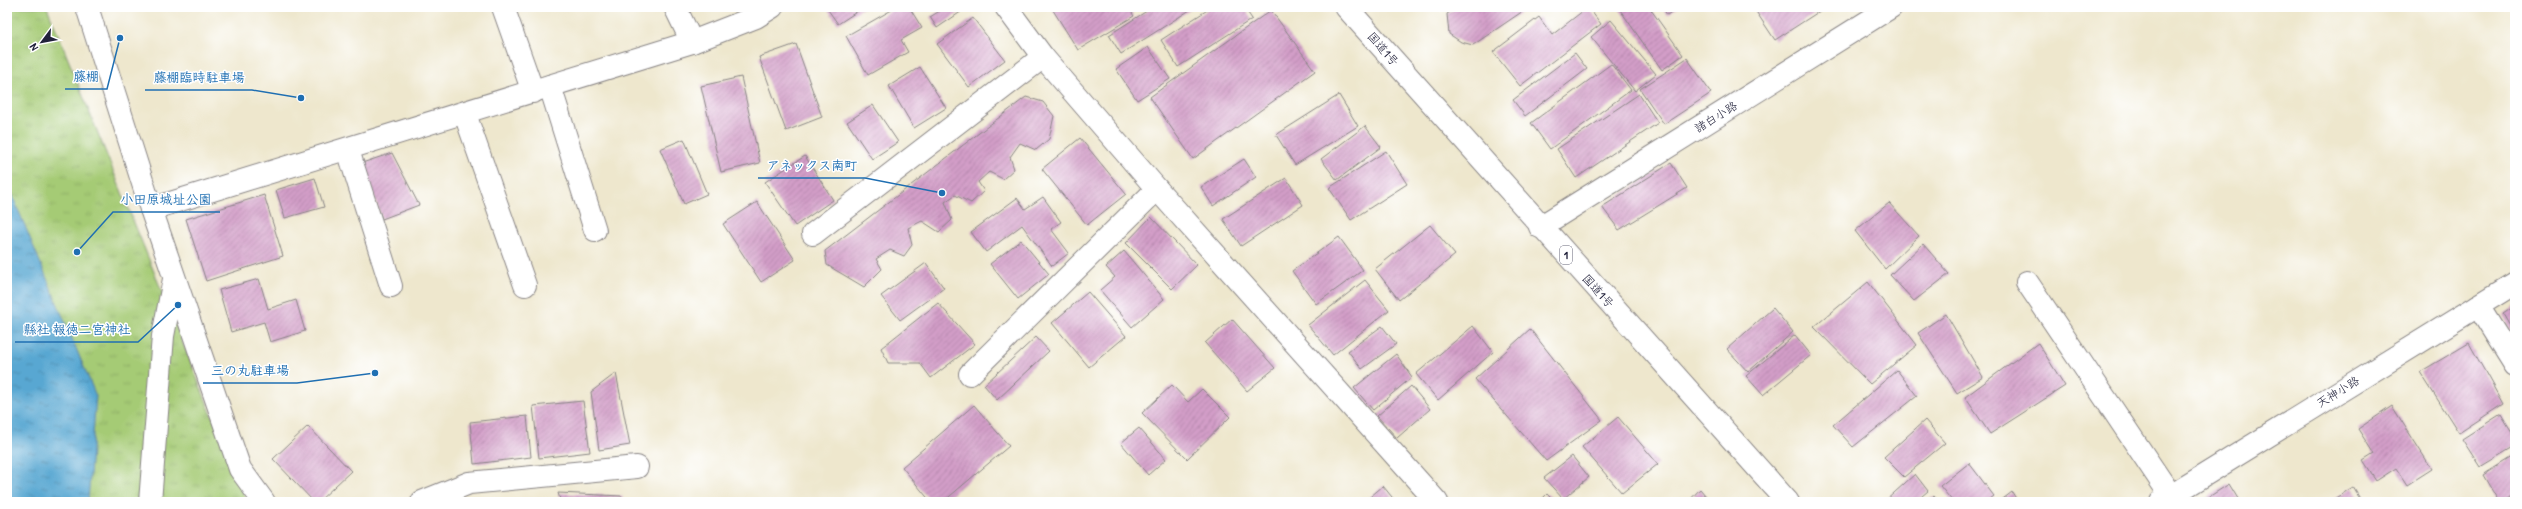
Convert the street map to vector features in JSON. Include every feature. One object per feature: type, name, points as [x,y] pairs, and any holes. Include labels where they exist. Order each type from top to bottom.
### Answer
[{"type":"main road","points":[[87,7],[151,209],[240,469],[264,502]]},
{"type":"main road","points":[[503,7],[542,89],[595,230]]},
{"type":"main road","points":[[675,7],[692,42]]},
{"type":"main road","points":[[151,209],[465,114],[692,42],[756,17],[772,7]]},
{"type":"main road","points":[[1006,7],[1043,56],[1157,189],[1437,502]]},
{"type":"main road","name":"国道1号","points":[[1346,7],[1540,227],[1788,502]]},
{"type":"main road","name":"諸白小路","points":[[1540,227],[1891,7]]},
{"type":"main road","points":[[813,234],[1043,56]]},
{"type":"main road","points":[[465,114],[525,285]]},
{"type":"main road","points":[[348,150],[391,286]]},
{"type":"main road","points":[[970,374],[1157,189]]},
{"type":"main road","points":[[150,502],[163,336],[175,276]]},
{"type":"main road","points":[[2028,282],[2166,499]]},
{"type":"main road","name":"天神小路","points":[[2166,499],[2515,283]]},
{"type":"main road","points":[[2478,306],[2515,365]]},
{"type":"main road","points":[[422,502],[469,483],[637,467]]},
{"type":"green space","points":[[7,7],[47,7],[247,502],[7,502]]},
{"type":"water","points":[[7,183],[96,396],[88,502],[7,502]]},
{"type":"building","points":[[826,7],[864,7],[838,24]]},
{"type":"building","points":[[897,7],[909,7],[922,28],[901,40],[908,52],[868,75],[846,36]]},
{"type":"building","points":[[946,7],[968,7],[937,28],[930,17]]},
{"type":"building","points":[[1051,7],[1128,7],[1134,16],[1078,50]]},
{"type":"building","points":[[1153,7],[1188,7],[1190,10],[1121,54],[1109,35]]},
{"type":"building","points":[[1212,7],[1244,7],[1252,19],[1178,67],[1161,40]]},
{"type":"building","points":[[1457,7],[1529,7],[1473,45],[1461,42],[1449,34],[1447,14]]},
{"type":"building","points":[[1588,7],[1601,24],[1520,86],[1493,52],[1539,17],[1552,35]]},
{"type":"building","points":[[1618,7],[1649,7],[1683,55],[1662,70]]},
{"type":"building","points":[[1662,7],[1679,7],[1667,15]]},
{"type":"building","points":[[1753,7],[1826,7],[1775,40]]},
{"type":"building","points":[[1271,10],[1315,71],[1193,159],[1150,97]]},
{"type":"building","points":[[973,18],[1005,60],[969,87],[937,44]]},
{"type":"building","points":[[1611,20],[1656,74],[1635,91],[1591,37]]},
{"type":"building","points":[[796,44],[822,117],[786,131],[759,57]]},
{"type":"building","points":[[1148,47],[1170,79],[1137,100],[1116,69]]},
{"type":"building","points":[[1575,53],[1587,69],[1525,116],[1513,100]]},
{"type":"building","points":[[1687,58],[1711,93],[1664,124],[1640,89]]},
{"type":"building","points":[[1611,64],[1631,90],[1550,149],[1531,123]]},
{"type":"building","points":[[920,67],[946,108],[914,128],[889,86]]},
{"type":"building","points":[[741,77],[760,163],[721,172],[701,86]]},
{"type":"building","points":[[1639,94],[1658,123],[1576,178],[1557,149]]},
{"type":"building","points":[[1339,95],[1358,126],[1295,165],[1276,135]]},
{"type":"building","points":[[1026,97],[1043,102],[1054,116],[1049,139],[1036,150],[1020,143],[1010,157],[1014,169],[1003,179],[989,172],[978,182],[984,191],[971,203],[955,195],[945,202],[952,220],[939,232],[922,221],[908,228],[912,245],[904,256],[890,250],[876,259],[882,269],[864,287],[827,265],[825,251]]},
{"type":"building","points":[[873,105],[898,142],[872,159],[847,122]]},
{"type":"building","points":[[1365,126],[1381,147],[1337,180],[1321,159]]},
{"type":"building","points":[[1080,138],[1126,194],[1087,225],[1042,169]]},
{"type":"building","points":[[684,139],[707,194],[684,204],[660,149]]},
{"type":"building","points":[[1386,151],[1407,184],[1351,220],[1329,188]]},
{"type":"building","points":[[392,153],[419,205],[382,219],[362,163]]},
{"type":"building","points":[[805,156],[833,200],[795,226],[765,182]]},
{"type":"building","points":[[1244,159],[1256,177],[1213,206],[1201,187]]},
{"type":"building","points":[[1671,163],[1687,188],[1619,230],[1602,207]]},
{"type":"building","points":[[315,178],[324,207],[285,218],[276,190]]},
{"type":"building","points":[[1286,178],[1303,205],[1241,246],[1223,219]]},
{"type":"building","points":[[264,195],[283,256],[206,281],[186,219]]},
{"type":"building","points":[[1043,197],[1061,222],[1051,229],[1069,253],[1052,266],[1022,225],[986,252],[971,232],[1017,198],[1025,209]]},
{"type":"building","points":[[757,202],[795,260],[761,282],[723,224]]},
{"type":"building","points":[[1889,203],[1919,236],[1885,269],[1855,231]]},
{"type":"building","points":[[1151,217],[1197,265],[1172,289],[1126,243]]},
{"type":"building","points":[[1430,225],[1455,255],[1399,300],[1375,269]]},
{"type":"building","points":[[1339,237],[1363,270],[1316,304],[1292,271]]},
{"type":"building","points":[[1021,240],[1049,274],[1018,299],[990,264]]},
{"type":"building","points":[[1923,244],[1949,274],[1914,301],[1890,275]]},
{"type":"building","points":[[1124,251],[1164,299],[1132,327],[1100,290],[1115,277],[1106,267]]},
{"type":"building","points":[[926,263],[944,288],[900,320],[881,296]]},
{"type":"building","points":[[259,279],[268,309],[296,300],[305,331],[270,342],[264,322],[231,332],[219,290]]},
{"type":"building","points":[[1365,280],[1389,310],[1333,355],[1308,325]]},
{"type":"building","points":[[1868,282],[1917,345],[1870,384],[1814,327]]},
{"type":"building","points":[[1088,292],[1126,336],[1089,367],[1052,323]]},
{"type":"building","points":[[938,303],[975,344],[931,378],[920,363],[888,363],[881,348]]},
{"type":"building","points":[[2515,306],[2515,335],[2503,314]]},
{"type":"building","points":[[1773,308],[1793,332],[1748,372],[1727,349]]},
{"type":"building","points":[[1946,314],[1983,377],[1957,393],[1918,333]]},
{"type":"building","points":[[1232,319],[1275,368],[1247,391],[1205,343]]},
{"type":"building","points":[[1382,326],[1396,344],[1362,369],[1348,351]]},
{"type":"building","points":[[1473,326],[1493,352],[1438,400],[1416,374]]},
{"type":"building","points":[[1530,329],[1602,420],[1546,461],[1475,379]]},
{"type":"building","points":[[1795,335],[1811,355],[1763,395],[1746,376]]},
{"type":"building","points":[[1036,337],[1049,351],[997,400],[984,385]]},
{"type":"building","points":[[2038,343],[2065,386],[1990,434],[1965,397]]},
{"type":"building","points":[[2469,343],[2503,404],[2459,433],[2420,372]]},
{"type":"building","points":[[1396,354],[1412,377],[1373,410],[1354,388]]},
{"type":"building","points":[[1897,370],[1917,396],[1853,447],[1833,425]]},
{"type":"building","points":[[616,373],[630,445],[599,450],[591,392]]},
{"type":"building","points":[[1172,385],[1188,402],[1202,389],[1230,417],[1187,459],[1142,413]]},
{"type":"building","points":[[1411,386],[1430,409],[1397,438],[1377,416]]},
{"type":"building","points":[[583,401],[590,452],[539,458],[533,406]]},
{"type":"building","points":[[974,405],[1009,446],[943,502],[931,502],[902,467]]},
{"type":"building","points":[[2392,406],[2432,469],[2407,485],[2396,468],[2376,481],[2363,461],[2374,454],[2358,429]]},
{"type":"building","points":[[2501,414],[2515,437],[2515,446],[2480,467],[2462,439]]},
{"type":"building","points":[[527,416],[531,457],[474,464],[470,422]]},
{"type":"building","points":[[1618,417],[1658,464],[1622,493],[1582,447]]},
{"type":"building","points":[[1925,420],[1945,443],[1904,477],[1884,457]]},
{"type":"building","points":[[308,426],[351,471],[318,502],[314,502],[273,459]]},
{"type":"building","points":[[1139,428],[1166,459],[1148,475],[1121,443]]},
{"type":"building","points":[[2515,455],[2515,494],[2499,502],[2483,475]]},
{"type":"building","points":[[1572,456],[1589,477],[1563,499],[1544,478]]},
{"type":"building","points":[[1969,463],[1994,496],[1986,502],[1953,502],[1940,486]]},
{"type":"building","points":[[1915,474],[1928,491],[1915,502],[1884,502]]},
{"type":"building","points":[[2229,484],[2240,502],[2201,502]]},
{"type":"building","points":[[1383,486],[1396,502],[1364,502]]},
{"type":"building","points":[[2353,487],[2362,502],[2329,502]]},
{"type":"building","points":[[1700,489],[1711,502],[1688,502]]},
{"type":"building","points":[[2012,492],[2018,502],[1999,502]]},
{"type":"building","points":[[558,493],[622,496],[623,502],[561,502]]},
{"type":"building","points":[[1547,494],[1555,502],[1539,502]]},
{"type":"building","points":[[1934,496],[1939,502],[1926,502]]},
{"type":"place","name":"藤棚","points":[[120,38]]},
{"type":"place","name":"藤棚臨時駐車場","points":[[301,98]]},
{"type":"place","name":"アネックス南町","points":[[942,193]]},
{"type":"place","name":"小田原城址公園","points":[[77,252]]},
{"type":"place","name":"縣社 報徳二宮神社","points":[[178,305]]},
{"type":"place","name":"三の丸駐車場","points":[[375,373]]}]
